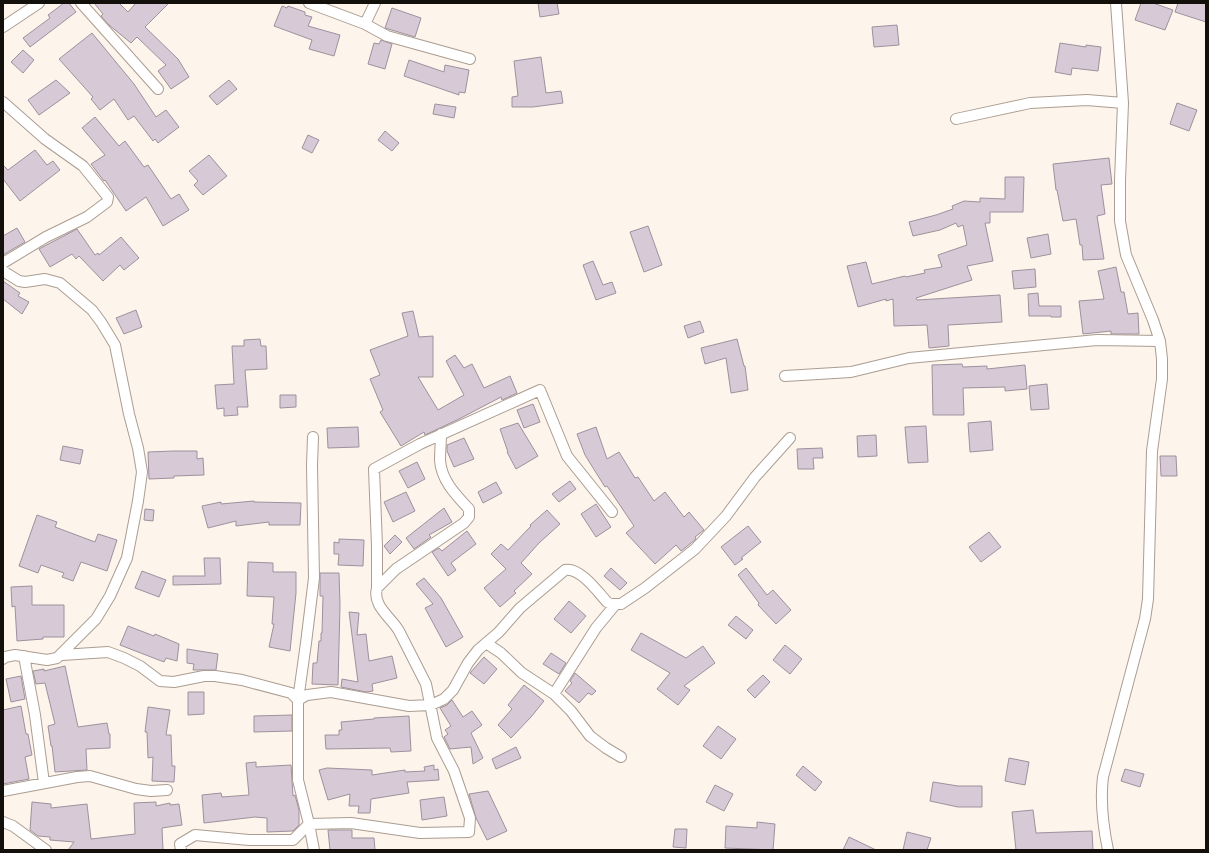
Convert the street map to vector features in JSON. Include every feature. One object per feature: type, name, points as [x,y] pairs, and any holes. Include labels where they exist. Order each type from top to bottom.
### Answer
[{"type":"street","points":[[81,3],[158,89]]},
{"type":"street","points":[[309,3],[365,24],[387,36],[470,59]]},
{"type":"street","points":[[365,24],[375,3]]},
{"type":"street","points":[[1108,850],[1102,814],[1101,792],[1103,777],[1145,618],[1148,599],[1152,451],[1162,379],[1160,341],[1153,320],[1126,255],[1120,221],[1123,104],[1116,3]]},
{"type":"street","points":[[3,27],[35,4]]},
{"type":"street","points":[[956,119],[1030,103],[1088,100],[1123,104]]},
{"type":"street","points":[[3,102],[45,139],[83,166],[108,197],[107,202],[87,216],[46,237],[3,263]]},
{"type":"street","points":[[3,272],[19,281],[25,282],[45,279],[60,283],[92,310],[101,322],[115,345],[129,414],[142,463],[138,501],[127,558],[110,596],[96,619],[62,655],[57,658],[47,660],[15,655],[5,657],[3,659]]},
{"type":"street","points":[[785,376],[851,372],[909,358],[1089,341],[1160,341]]},
{"type":"street","points":[[180,850],[180,844],[195,835],[249,840],[294,840],[309,824],[352,824],[420,833],[469,832],[470,818],[454,771],[437,738],[426,684],[399,631],[377,602],[375,595],[377,588],[377,546],[374,469],[441,434],[540,390],[567,456],[612,512]]},
{"type":"street","points":[[377,588],[396,569],[464,523],[469,517],[469,509],[452,490],[443,474],[440,462],[441,434]]},
{"type":"street","points":[[313,437],[314,578],[298,700],[298,780],[314,850]]},
{"type":"street","points":[[298,700],[307,695],[331,692],[408,706],[431,705],[444,700],[453,690],[471,658],[478,650],[499,632],[520,608],[565,570],[571,569],[587,579],[607,602],[615,605],[622,604],[645,588],[695,549],[726,516],[756,477],[790,438]]},
{"type":"street","points":[[554,694],[596,628],[615,605]]},
{"type":"street","points":[[486,643],[501,653],[522,673],[554,694],[590,736],[621,757]]},
{"type":"street","points":[[62,655],[108,652],[140,666],[160,681],[174,682],[204,676],[216,676],[242,680],[291,693],[298,700]]},
{"type":"street","points":[[24,656],[35,715],[44,783]]},
{"type":"street","points":[[3,791],[77,777],[90,776],[136,789],[151,791],[167,790]]},
{"type":"street","points":[[3,822],[13,826],[46,850]]},
{"type":"building","points":[[64,3],[69,3],[76,12],[30,47],[23,38],[50,18],[48,15]]},
{"type":"building","points":[[94,3],[119,3],[128,12],[136,3],[169,3],[145,27],[178,59],[189,77],[171,89],[158,71],[166,65],[137,37],[131,43],[109,25],[101,16],[103,14]]},
{"type":"building","points":[[538,3],[557,3],[559,14],[540,17]]},
{"type":"building","points":[[1141,3],[1153,3],[1173,10],[1165,30],[1135,20]]},
{"type":"building","points":[[1178,3],[1206,3],[1206,22],[1175,12]]},
{"type":"building","points":[[282,6],[287,8],[288,6],[305,12],[305,15],[312,17],[308,26],[340,35],[334,56],[309,49],[312,40],[274,26]]},
{"type":"building","points":[[392,8],[421,18],[415,37],[385,28]]},
{"type":"building","points":[[897,25],[899,45],[874,47],[872,27]]},
{"type":"building","points":[[92,33],[134,84],[156,117],[166,110],[179,127],[158,143],[155,139],[153,141],[134,116],[128,120],[114,99],[100,110],[91,99],[93,97],[59,59]]},
{"type":"building","points":[[381,40],[392,44],[385,69],[368,64],[374,43],[379,44]]},
{"type":"building","points":[[1060,43],[1086,47],[1086,45],[1101,47],[1098,71],[1072,68],[1071,75],[1055,72]]},
{"type":"building","points":[[23,50],[34,60],[23,73],[11,62]]},
{"type":"building","points":[[541,57],[546,93],[561,91],[563,103],[533,107],[512,107],[512,97],[518,96],[514,61]]},
{"type":"building","points":[[409,60],[444,72],[445,65],[469,70],[465,93],[459,92],[459,95],[404,76]]},
{"type":"building","points":[[56,80],[70,93],[39,115],[28,100]]},
{"type":"building","points":[[229,80],[237,89],[217,105],[209,96]]},
{"type":"building","points":[[1177,103],[1197,110],[1189,131],[1170,124]]},
{"type":"building","points":[[435,104],[456,107],[454,118],[433,114]]},
{"type":"building","points":[[95,117],[119,146],[125,141],[144,167],[148,165],[171,199],[179,194],[189,210],[163,226],[146,197],[126,211],[105,180],[104,181],[91,164],[105,155],[82,128]]},
{"type":"building","points":[[385,131],[399,143],[392,151],[378,140]]},
{"type":"building","points":[[308,135],[319,140],[312,153],[302,148]]},
{"type":"building","points":[[35,150],[47,165],[53,161],[60,170],[20,201],[3,179],[3,165],[8,170]]},
{"type":"building","points":[[209,155],[227,176],[203,195],[194,185],[198,181],[189,171]]},
{"type":"building","points":[[1109,158],[1112,184],[1101,185],[1105,214],[1097,216],[1104,259],[1083,260],[1082,245],[1080,245],[1076,219],[1063,221],[1056,190],[1053,164]]},
{"type":"building","points":[[1005,177],[1024,177],[1023,212],[990,212],[990,223],[985,223],[993,261],[967,266],[972,280],[916,298],[917,300],[1000,295],[1002,322],[948,325],[949,346],[929,348],[927,325],[894,326],[893,299],[886,301],[886,299],[858,307],[847,266],[866,262],[872,284],[925,273],[924,270],[942,267],[938,255],[967,245],[963,225],[958,227],[956,223],[940,230],[913,236],[909,222],[953,209],[952,206],[964,201],[980,202],[980,198],[1005,199]]},
{"type":"building","points":[[648,226],[662,265],[644,272],[630,232]]},
{"type":"building","points":[[17,228],[25,242],[3,255],[3,236]]},
{"type":"building","points":[[77,229],[95,255],[98,253],[99,255],[121,237],[139,258],[124,270],[120,265],[103,281],[79,256],[76,259],[72,254],[50,267],[39,249]]},
{"type":"building","points":[[1048,234],[1051,254],[1031,258],[1027,238]]},
{"type":"building","points":[[593,261],[603,285],[612,282],[616,293],[596,300],[583,265]]},
{"type":"building","points":[[1116,267],[1121,292],[1124,292],[1128,314],[1138,313],[1139,334],[1111,334],[1111,331],[1083,334],[1079,301],[1104,299],[1098,271]]},
{"type":"building","points":[[1035,269],[1036,287],[1014,289],[1012,271]]},
{"type":"building","points":[[3,281],[20,293],[18,296],[29,302],[22,314],[3,299]]},
{"type":"building","points":[[1038,293],[1039,306],[1061,306],[1061,317],[1029,316],[1028,294]]},
{"type":"building","points":[[136,310],[142,327],[124,334],[116,318]]},
{"type":"building","points":[[413,311],[419,337],[433,336],[433,377],[418,377],[438,410],[464,395],[446,361],[455,355],[464,368],[472,364],[484,388],[510,376],[517,393],[502,400],[501,397],[425,435],[424,432],[401,446],[380,412],[383,410],[370,379],[380,375],[370,350],[408,336],[402,313]]},
{"type":"building","points":[[700,321],[704,332],[688,338],[684,326]]},
{"type":"building","points":[[260,339],[261,346],[266,346],[267,369],[245,370],[248,407],[237,407],[238,415],[224,416],[224,408],[217,409],[215,385],[234,384],[232,346],[244,346],[244,340]]},
{"type":"building","points":[[737,339],[745,366],[748,390],[731,393],[726,358],[705,364],[701,348]]},
{"type":"building","points":[[962,364],[963,367],[987,366],[987,369],[1025,365],[1027,389],[1005,391],[1005,387],[963,388],[964,415],[933,415],[932,365]]},
{"type":"building","points":[[1047,384],[1049,409],[1031,410],[1029,386]]},
{"type":"building","points":[[280,395],[296,395],[296,407],[280,408]]},
{"type":"building","points":[[533,404],[540,422],[524,428],[517,410]]},
{"type":"building","points":[[991,421],[993,450],[970,452],[968,423]]},
{"type":"building","points":[[518,423],[538,456],[516,469],[507,452],[500,429]]},
{"type":"building","points":[[926,426],[928,462],[908,463],[905,427]]},
{"type":"building","points":[[358,427],[359,447],[328,448],[327,428]]},
{"type":"building","points":[[596,427],[607,459],[619,452],[635,478],[638,477],[654,501],[665,492],[684,517],[689,512],[704,530],[695,537],[696,539],[681,551],[676,545],[655,564],[626,533],[634,526],[607,486],[605,487],[585,455],[577,434]]},
{"type":"building","points":[[876,435],[877,456],[858,457],[857,436]]},
{"type":"building","points":[[464,438],[474,459],[454,467],[447,451],[447,445]]},
{"type":"building","points":[[63,446],[83,450],[80,464],[60,460]]},
{"type":"building","points":[[822,448],[823,458],[813,458],[814,469],[798,469],[797,449]]},
{"type":"building","points":[[197,451],[197,459],[203,458],[204,475],[149,479],[148,452]]},
{"type":"building","points":[[1160,456],[1176,456],[1177,476],[1161,476]]},
{"type":"building","points":[[417,462],[425,479],[408,488],[399,471]]},
{"type":"building","points":[[570,481],[576,489],[559,502],[552,494]]},
{"type":"building","points":[[496,482],[502,493],[483,503],[478,492]]},
{"type":"building","points":[[406,492],[415,511],[393,522],[384,502]]},
{"type":"building","points":[[254,501],[301,503],[300,525],[269,525],[269,522],[236,526],[236,521],[208,528],[202,506],[221,502],[221,504]]},
{"type":"building","points":[[596,504],[611,527],[596,537],[581,514]]},
{"type":"building","points":[[444,508],[452,522],[429,535],[431,537],[414,549],[406,538]]},
{"type":"building","points":[[145,509],[154,510],[153,521],[144,520]]},
{"type":"building","points":[[547,510],[560,524],[539,543],[521,563],[532,574],[514,591],[516,593],[500,607],[484,588],[506,569],[491,554],[501,544],[508,550],[531,526],[530,525]]},
{"type":"building","points":[[37,515],[57,522],[55,527],[95,542],[98,534],[117,540],[107,571],[81,562],[73,581],[62,577],[64,573],[41,565],[38,573],[19,566]]},
{"type":"building","points":[[748,526],[761,542],[741,558],[743,559],[735,565],[721,547]]},
{"type":"building","points":[[467,531],[476,544],[451,563],[456,570],[448,576],[432,552],[439,548],[442,551]]},
{"type":"building","points":[[989,532],[1001,547],[981,562],[969,547]]},
{"type":"building","points":[[395,535],[402,542],[390,554],[384,546]]},
{"type":"building","points":[[339,539],[364,540],[363,566],[338,565],[339,554],[334,554],[334,542],[339,543]]},
{"type":"building","points":[[204,558],[220,558],[221,584],[173,585],[173,576],[205,576]]},
{"type":"building","points":[[248,562],[273,563],[273,572],[296,572],[296,593],[290,651],[269,647],[274,624],[272,624],[274,597],[247,596]]},
{"type":"building","points":[[611,568],[627,583],[620,590],[604,576]]},
{"type":"building","points":[[746,568],[767,595],[773,590],[791,610],[776,624],[758,605],[759,603],[738,575]]},
{"type":"building","points":[[142,571],[166,580],[159,597],[135,588]]},
{"type":"building","points":[[320,573],[339,573],[340,605],[338,685],[312,684],[313,663],[317,663],[319,641],[321,641],[322,633],[323,596],[320,596]]},
{"type":"building","points":[[424,578],[441,598],[463,637],[446,647],[425,608],[433,604],[416,584]]},
{"type":"building","points":[[32,586],[32,605],[64,605],[64,637],[43,637],[43,639],[17,641],[15,606],[12,607],[11,587]]},
{"type":"building","points":[[569,601],[586,616],[571,633],[554,619]]},
{"type":"building","points":[[349,612],[359,613],[357,635],[366,634],[369,661],[392,656],[397,678],[372,684],[373,691],[366,692],[341,687],[342,679],[358,682]]},
{"type":"building","points":[[736,616],[753,630],[746,639],[728,625]]},
{"type":"building","points":[[128,626],[154,636],[155,634],[179,644],[177,661],[166,658],[164,662],[120,645]]},
{"type":"building","points":[[641,633],[686,658],[703,646],[715,663],[684,686],[690,690],[678,705],[657,689],[670,673],[631,650]]},
{"type":"building","points":[[785,645],[802,659],[790,674],[773,660]]},
{"type":"building","points":[[187,649],[218,654],[216,670],[193,670],[194,664],[187,663]]},
{"type":"building","points":[[551,653],[566,663],[559,674],[543,664]]},
{"type":"building","points":[[484,657],[497,669],[484,684],[470,673]]},
{"type":"building","points":[[65,666],[78,727],[107,723],[110,734],[110,748],[86,749],[87,770],[55,772],[48,726],[55,724],[45,683],[36,684],[33,671],[44,669],[44,671]]},
{"type":"building","points":[[575,673],[596,691],[592,695],[588,693],[579,703],[565,691],[572,683],[570,681]]},
{"type":"building","points":[[763,675],[770,682],[755,698],[747,690]]},
{"type":"building","points":[[21,676],[25,699],[11,702],[6,679]]},
{"type":"building","points":[[524,685],[544,701],[511,738],[498,725],[512,709],[508,705]]},
{"type":"building","points":[[188,692],[204,692],[204,714],[188,715]]},
{"type":"building","points":[[452,700],[463,717],[472,711],[482,725],[471,733],[483,758],[473,764],[471,747],[450,749],[444,737],[448,734],[445,730],[451,726],[440,708],[447,705]]},
{"type":"building","points":[[21,706],[26,734],[28,734],[32,755],[25,757],[29,779],[3,784],[3,710]]},
{"type":"building","points":[[148,707],[170,710],[166,735],[171,735],[172,766],[175,766],[174,782],[152,781],[153,757],[148,758],[147,732],[145,732]]},
{"type":"building","points":[[292,715],[292,731],[254,732],[254,716]]},
{"type":"building","points":[[409,716],[411,751],[391,752],[390,748],[326,749],[325,735],[339,735],[339,730],[342,730],[341,722]]},
{"type":"building","points":[[718,726],[736,739],[721,759],[703,746]]},
{"type":"building","points":[[516,747],[521,758],[496,769],[492,759]]},
{"type":"building","points":[[1009,758],[1029,762],[1025,785],[1005,781]]},
{"type":"building","points":[[256,762],[256,767],[291,765],[293,796],[295,795],[299,810],[299,825],[293,831],[267,832],[267,818],[255,817],[204,823],[202,795],[221,793],[222,797],[249,795],[246,763]]},
{"type":"building","points":[[434,765],[434,770],[438,769],[439,780],[407,782],[409,793],[371,799],[370,813],[358,813],[359,806],[349,806],[350,794],[328,800],[319,770],[327,768],[372,770],[372,775],[405,770],[405,772],[425,771],[424,767]]},
{"type":"building","points":[[803,766],[822,782],[815,791],[796,775]]},
{"type":"building","points":[[1125,769],[1144,774],[1140,787],[1121,781]]},
{"type":"building","points":[[933,782],[958,786],[982,786],[982,807],[958,807],[930,801]]},
{"type":"building","points":[[715,785],[733,794],[724,811],[706,802]]},
{"type":"building","points":[[488,791],[507,831],[487,840],[476,818],[469,794]]},
{"type":"building","points":[[444,797],[447,816],[422,820],[420,800]]},
{"type":"building","points":[[32,802],[51,804],[51,808],[87,804],[91,839],[135,834],[134,803],[156,802],[156,806],[170,803],[170,805],[179,804],[182,825],[162,828],[163,850],[68,850],[74,842],[50,840],[50,837],[38,836],[30,830]]},
{"type":"building","points":[[1033,810],[1036,833],[1092,831],[1093,850],[1016,850],[1012,812]]},
{"type":"building","points":[[757,822],[775,824],[773,850],[725,848],[726,826],[757,828]]},
{"type":"building","points":[[675,829],[687,829],[686,848],[673,847]]},
{"type":"building","points":[[328,830],[352,830],[352,838],[374,838],[375,850],[330,850]]},
{"type":"building","points":[[907,832],[931,838],[927,850],[903,850]]},
{"type":"building","points":[[849,837],[876,850],[843,850]]}]
